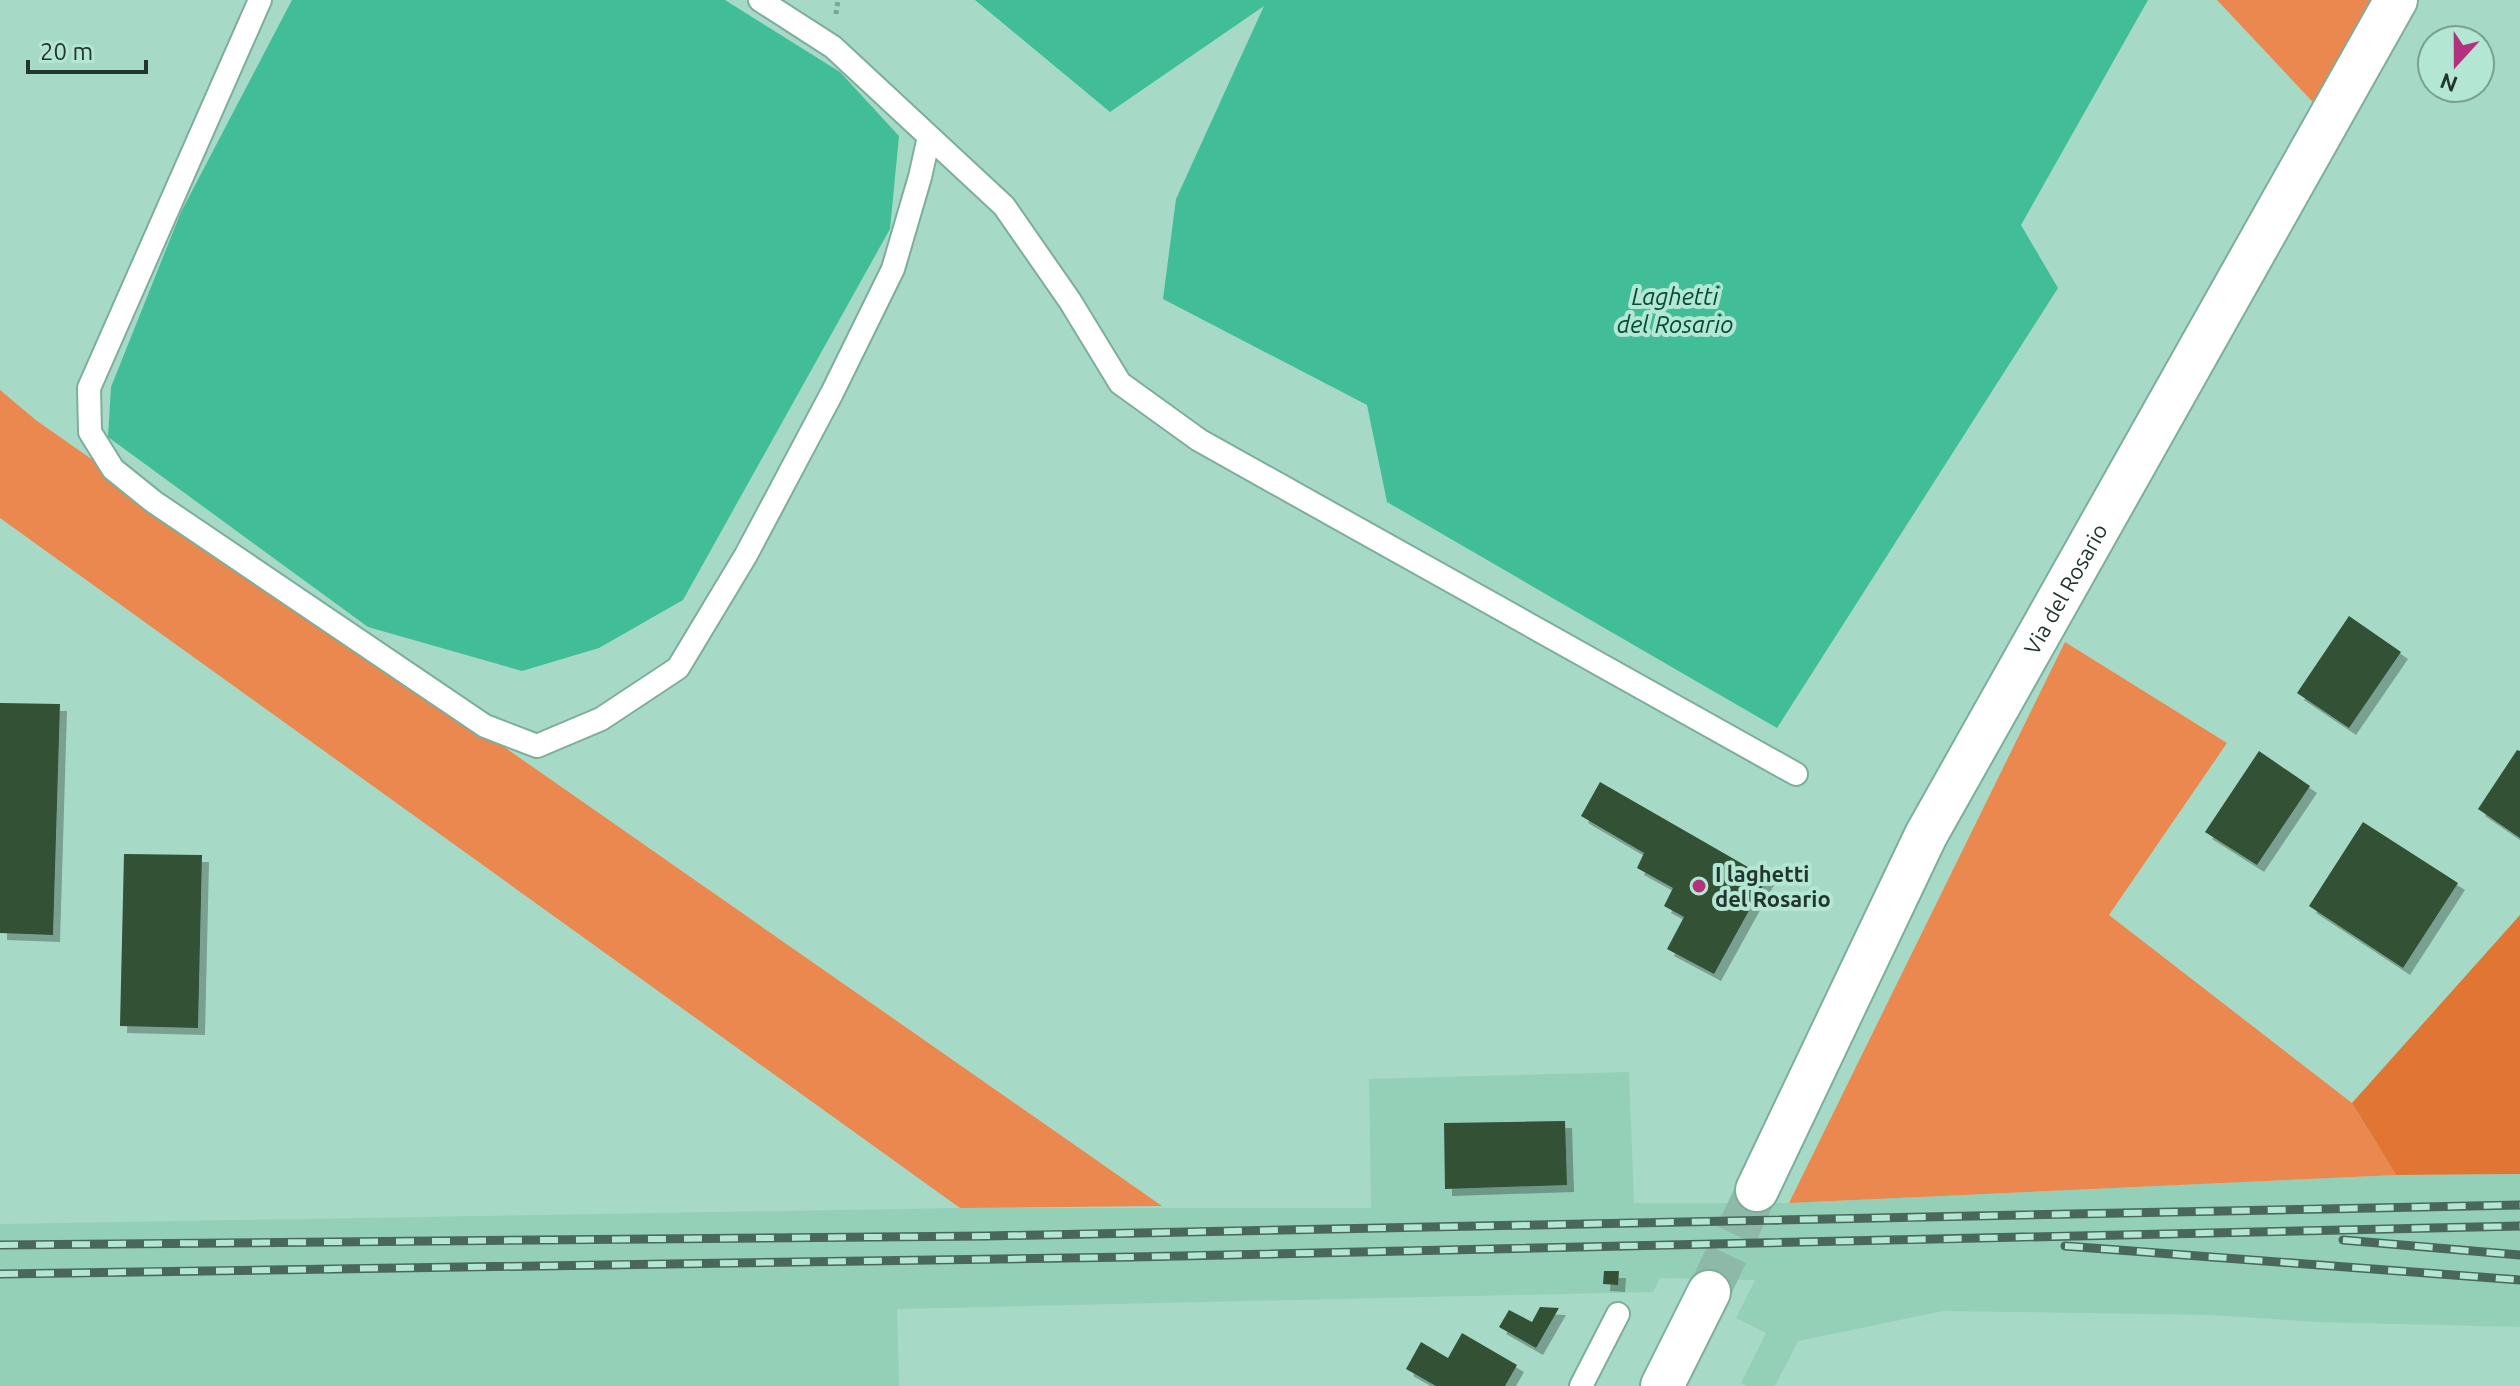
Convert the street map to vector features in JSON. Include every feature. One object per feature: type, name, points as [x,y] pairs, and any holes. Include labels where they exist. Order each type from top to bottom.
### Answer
[{"type":"street","name":"Via del Rosario","points":[[1757,1190],[1926,835],[2396,0]]},
{"type":"street","points":[[1662,1386],[1709,1292]]},
{"type":"lane","points":[[260,0],[89,388],[90,432],[113,469],[154,502],[485,726],[537,746],[601,719],[678,668],[746,555],[832,393],[893,269],[929,137]]},
{"type":"lane","points":[[760,0],[833,47],[1004,206],[1070,301],[1120,383],[1199,440],[1796,774]]},
{"type":"lane","points":[[1581,1386],[1618,1314]]},
{"type":"shaded area","points":[[2217,0],[2412,0],[2340,131]]},
{"type":"shaded area","points":[[0,390],[37,421],[1162,1206],[960,1208],[0,518]]},
{"type":"shaded area","points":[[2065,642],[2227,743],[2109,915],[2352,1103],[2396,1175],[1789,1203]]},
{"type":"shaded area","points":[[2520,915],[2520,1174],[2396,1175],[2352,1103]]},
{"type":"shaded area","points":[[1629,1072],[1634,1203],[1789,1203],[2396,1175],[2520,1174],[2520,1327],[2317,1322],[2211,1315],[1943,1311],[1798,1341],[1775,1386],[1747,1386],[1741,1383],[1766,1333],[1736,1318],[1755,1280],[1660,1278],[1653,1292],[897,1309],[899,1386],[0,1386],[0,1224],[960,1208],[1371,1208],[1369,1079]]},
{"type":"water","points":[[292,0],[725,0],[840,72],[899,136],[890,229],[683,600],[599,648],[522,671],[368,627],[108,437],[111,387],[181,212]]},
{"type":"water","name":"Laghetti del Rosario","points":[[975,0],[2148,0],[2021,225],[2058,288],[1777,728],[1387,502],[1367,405],[1163,299],[1176,199],[1264,6],[1110,112]]},
{"type":"building","points":[[2349,616],[2401,652],[2349,728],[2297,693]]},
{"type":"building","points":[[0,703],[60,704],[53,935],[0,933]]},
{"type":"building","points":[[2517,750],[2520,751],[2520,838],[2478,809]]},
{"type":"building","points":[[2259,751],[2310,786],[2257,865],[2205,832]]},
{"type":"building","points":[[1600,782],[1767,878],[1714,974],[1667,949],[1684,917],[1664,906],[1673,888],[1637,868],[1644,853],[1581,816]]},
{"type":"building","points":[[2363,822],[2458,883],[2403,968],[2309,906]]},
{"type":"building","points":[[124,854],[202,855],[198,1028],[120,1026]]},
{"type":"building","points":[[1565,1121],[1567,1185],[1445,1189],[1444,1123]]},
{"type":"building","points":[[1604,1271],[1619,1271],[1618,1285],[1603,1284]]},
{"type":"building","points":[[1540,1307],[1559,1308],[1536,1348],[1499,1327],[1509,1310],[1532,1322]]},
{"type":"building","points":[[1462,1333],[1517,1365],[1505,1386],[1436,1386],[1406,1369],[1421,1342],[1448,1358]]},
{"type":"tunnel","points":[[1709,1292],[1757,1190]]},
{"type":"railway","points":[[0,1245],[987,1236],[2520,1205]]},
{"type":"railway","points":[[0,1274],[1133,1257],[2520,1226]]},
{"type":"railway","points":[[2343,1240],[2520,1255]]},
{"type":"railway","points":[[2065,1246],[2520,1280]]},
{"type":"place","name":"I laghetti del Rosario","points":[[1699,886]]}]
